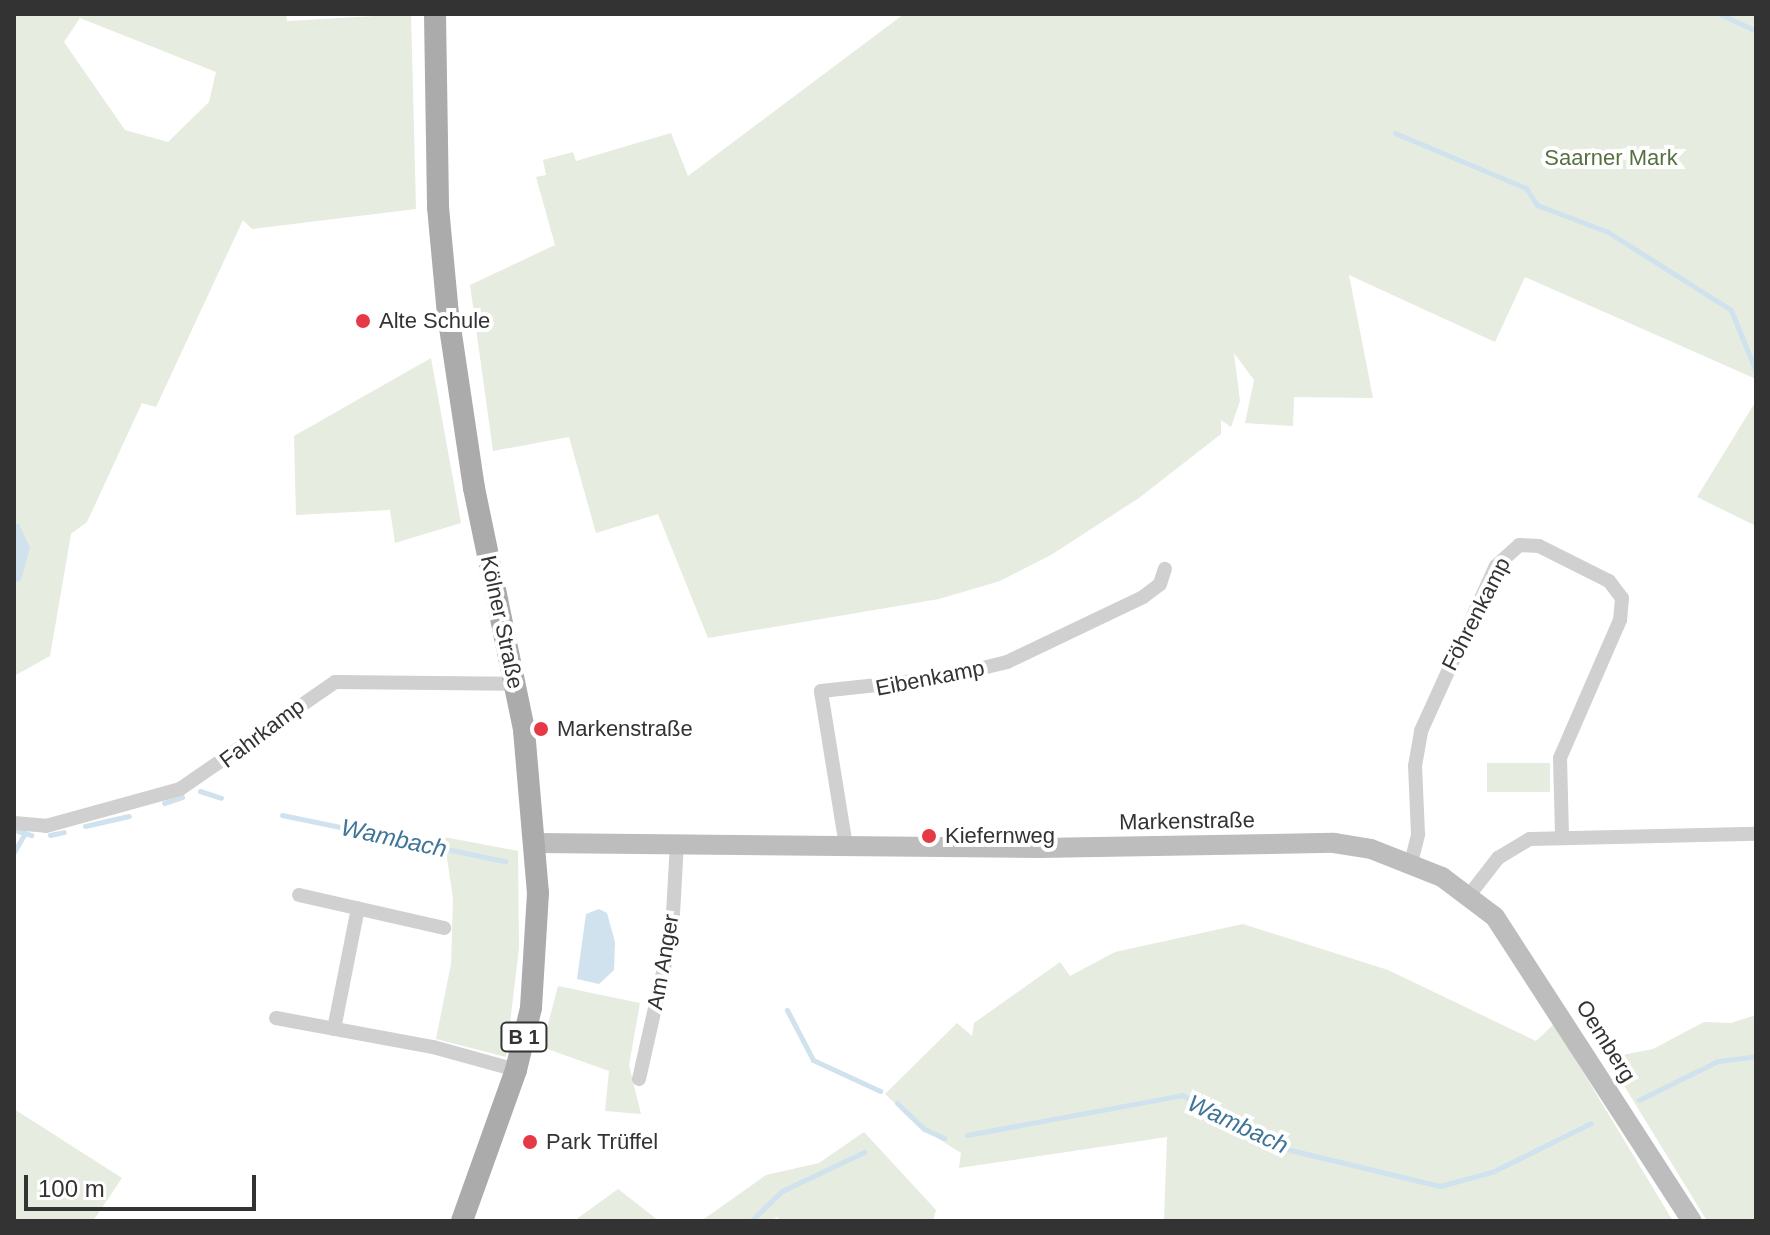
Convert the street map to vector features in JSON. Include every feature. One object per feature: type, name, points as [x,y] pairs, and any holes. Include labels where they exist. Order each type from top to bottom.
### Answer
[{"type":"main road","name":"Kölner Straße","points":[[435,14],[438,207],[448,314],[474,488],[515,684],[537,843],[537,951],[516,1070],[462,1221]]},
{"type":"street","name":"Föhrenkamp","points":[[1411,863],[1418,834],[1415,766],[1421,731],[1496,566],[1519,545],[1539,546],[1609,581],[1622,598],[1620,620],[1560,758],[1562,836]]},
{"type":"street","name":"Eibenkamp","points":[[846,846],[821,691],[883,688],[1007,662],[1143,597],[1160,584],[1165,569]]},
{"type":"street","name":"Fahrkamp","points":[[14,823],[46,826],[180,789],[335,682],[515,684]]},
{"type":"street","points":[[1470,894],[1513,845],[1562,836],[1756,834]]},
{"type":"street","name":"Markenstraße","points":[[537,843],[846,846],[1334,843],[1411,863],[1470,894]]},
{"type":"street","name":"Am Anger","points":[[639,1079],[672,932],[677,843]]},
{"type":"street","name":"Oemberg","points":[[1470,894],[1522,953],[1692,1221]]},
{"type":"street","points":[[299,895],[444,928]]},
{"type":"street","points":[[334,1029],[358,908]]},
{"type":"street","points":[[276,1018],[433,1047],[516,1070]]},
{"type":"green space","points":[[14,14],[286,14],[287,21],[411,14],[416,209],[252,229],[243,220],[156,407],[142,403],[87,522],[71,534],[50,656],[14,676]],"holes":[[[80,18],[216,72],[209,102],[168,142],[125,130],[64,42]]]},
{"type":"green space","name":"Saarner Mark","points":[[904,14],[1756,14],[1756,379],[1525,277],[1495,342],[1349,275],[1373,398],[1294,397],[1293,426],[1245,423],[1254,380],[1234,353],[1240,401],[1231,427],[1221,420],[1221,434],[1139,498],[1051,555],[1000,581],[939,599],[708,638],[658,514],[596,533],[569,437],[493,451],[470,285],[555,245],[536,177],[546,175],[543,160],[573,152],[576,161],[671,133],[688,176]]},
{"type":"green space","points":[[431,358],[461,523],[395,543],[390,510],[296,515],[294,436]]},
{"type":"green space","points":[[1756,401],[1756,526],[1697,497]]},
{"type":"green space","points":[[1487,763],[1550,763],[1550,792],[1487,792]]},
{"type":"green space","points":[[444,837],[518,851],[519,948],[506,1057],[436,1039],[451,964],[453,899]]},
{"type":"green space","points":[[1243,924],[1388,970],[1536,1041],[1554,1024],[1673,1221],[1159,1221],[1164,1220],[1167,1137],[959,1168],[961,1153],[920,1127],[885,1094],[957,1023],[972,1036],[974,1023],[1060,962],[1070,976],[1115,952]]},
{"type":"green space","points":[[558,986],[640,1003],[629,1065],[641,1114],[605,1111],[609,1071],[542,1047]]},
{"type":"green space","points":[[1756,1015],[1756,1221],[1707,1221],[1607,1058],[1653,1049],[1704,1022],[1731,1023]]},
{"type":"green space","points":[[14,1109],[122,1178],[93,1221],[14,1221]]},
{"type":"green space","points":[[864,1132],[936,1210],[933,1221],[782,1221],[776,1217],[774,1221],[701,1221],[766,1175],[819,1163]]},
{"type":"green space","points":[[618,1189],[659,1221],[574,1221]]},
{"type":"water","points":[[14,524],[19,524],[30,548],[21,580],[14,583]]},
{"type":"water","points":[[599,909],[607,913],[615,942],[614,970],[599,984],[577,979],[586,914]]},
{"type":"waterway","points":[[1720,14],[1756,31]]},
{"type":"waterway","points":[[1395,133],[1526,188],[1537,205],[1608,232],[1731,310],[1756,372]]},
{"type":"waterway","name":"Wambach","points":[[200,791],[221,798]]},
{"type":"waterway","name":"Wambach","points":[[164,803],[182,797]]},
{"type":"waterway","name":"Wambach","points":[[282,815],[505,861]]},
{"type":"waterway","name":"Wambach","points":[[85,826],[129,816]]},
{"type":"waterway","name":"Wambach","points":[[18,831],[31,835]]},
{"type":"waterway","name":"Wambach","points":[[50,835],[64,832]]},
{"type":"waterway","points":[[14,852],[25,833]]},
{"type":"waterway","name":"Wambach","points":[[787,1010],[813,1060],[880,1091]]},
{"type":"waterway","name":"Wambach","points":[[1639,1100],[1718,1061],[1756,1056]]},
{"type":"waterway","name":"Wambach","points":[[967,1135],[1182,1095],[1290,1150],[1440,1186],[1492,1172],[1591,1123]]},
{"type":"waterway","name":"Wambach","points":[[897,1103],[924,1129],[944,1138]]},
{"type":"waterway","points":[[751,1221],[782,1191],[864,1152]]},
{"type":"place","name":"Alte Schule","points":[[363,321]]},
{"type":"place","name":"Markenstraße","points":[[541,729]]},
{"type":"place","name":"Kiefernweg","points":[[929,836]]},
{"type":"place","name":"Park Trüffel","points":[[530,1142]]}]
